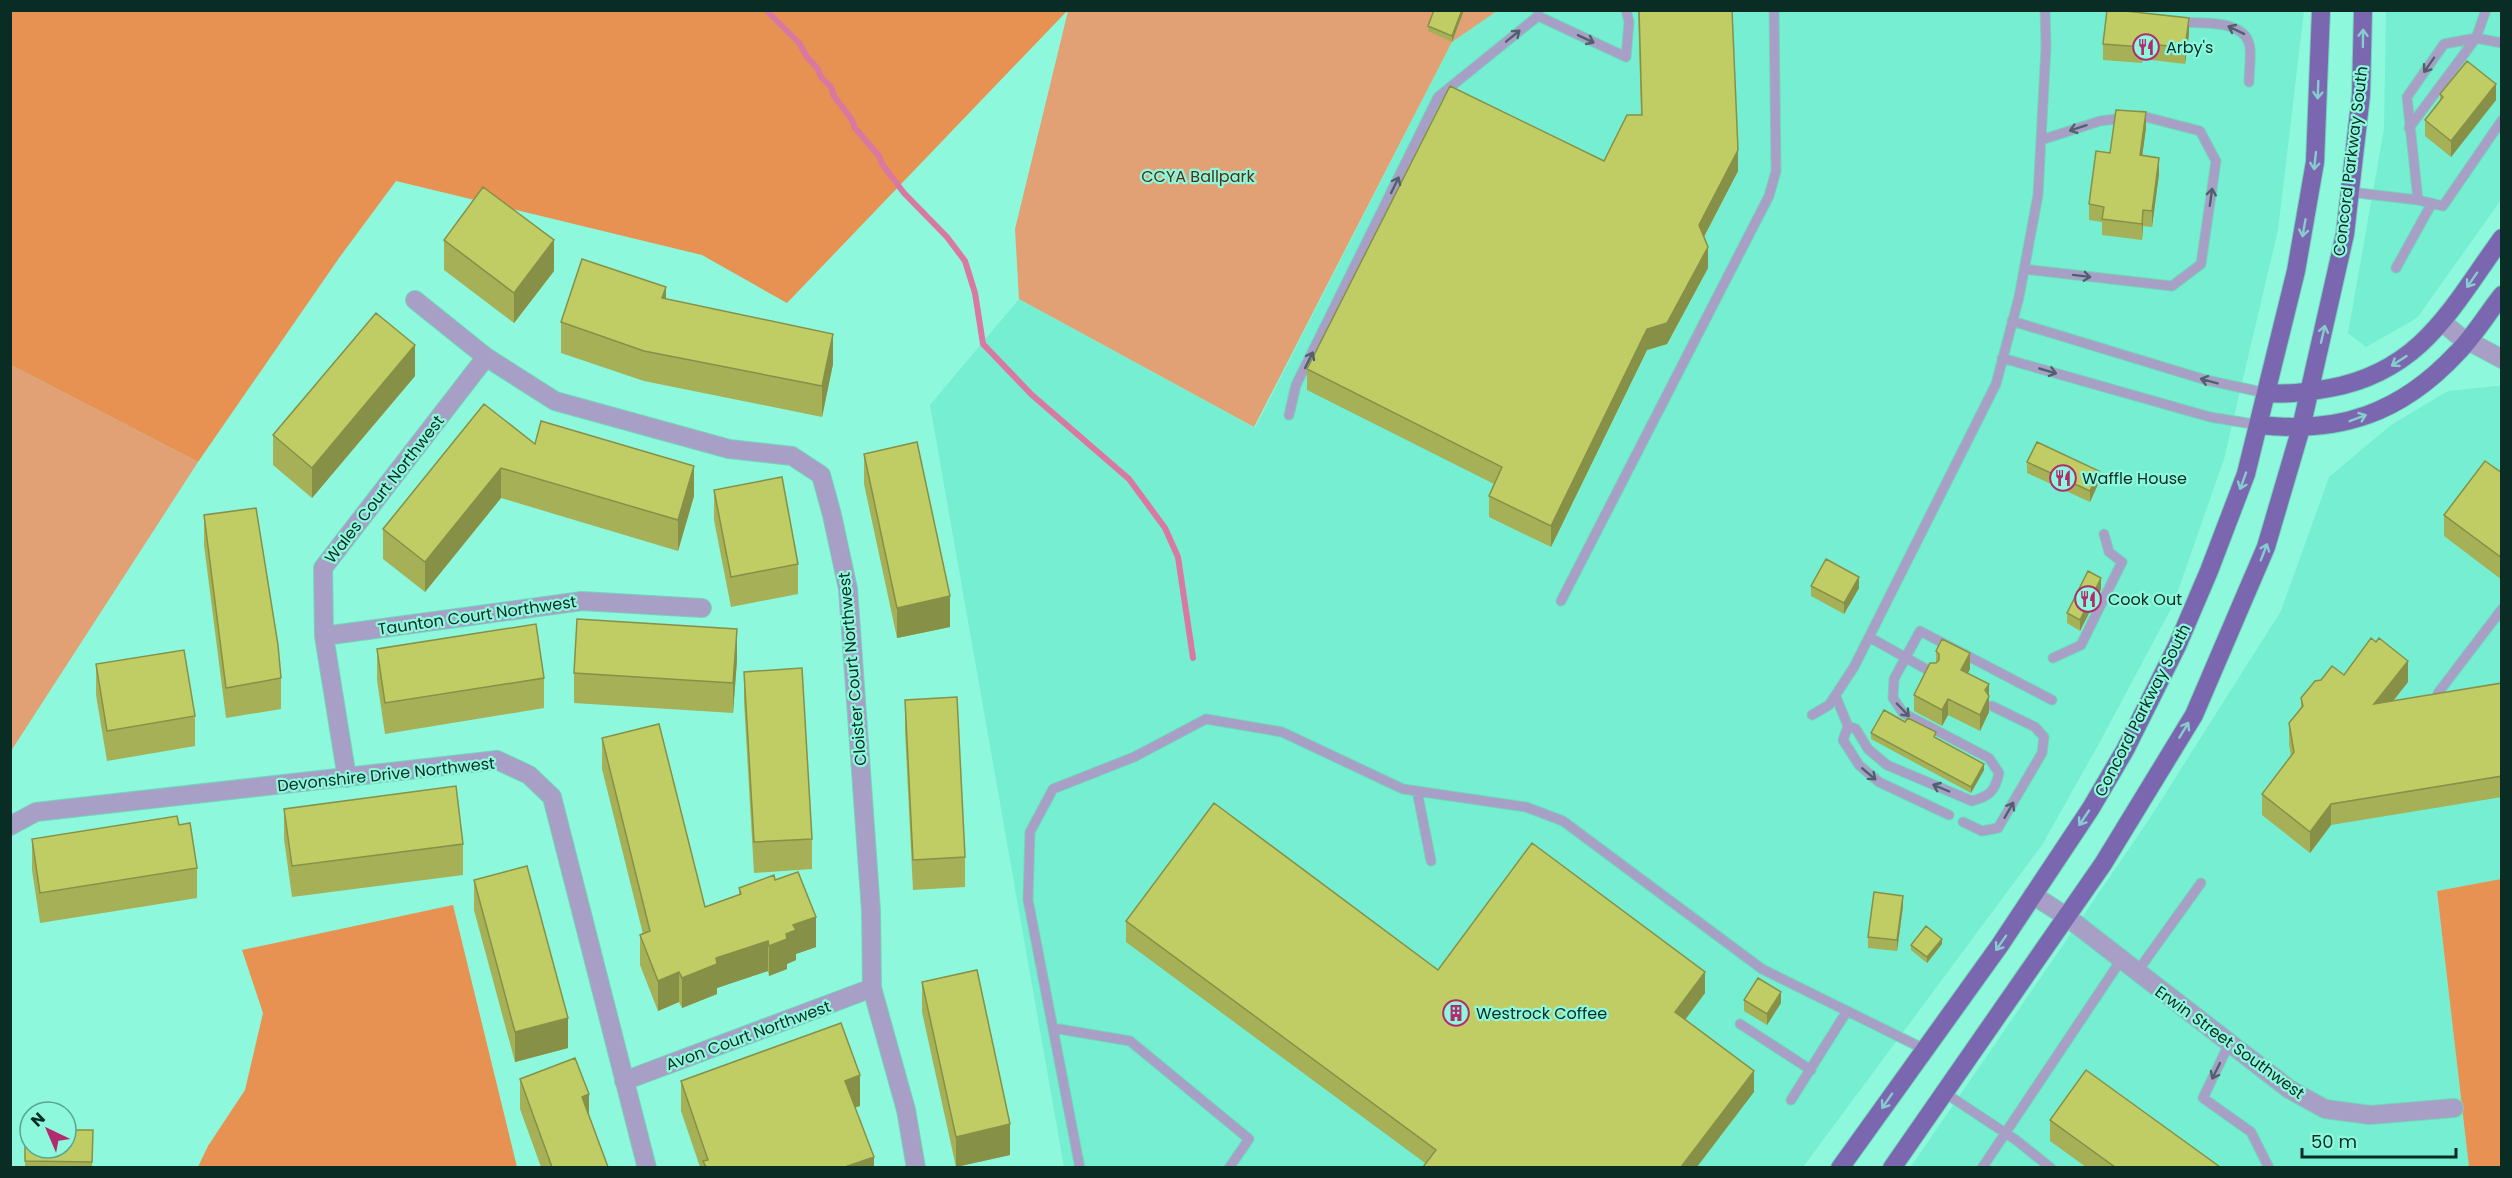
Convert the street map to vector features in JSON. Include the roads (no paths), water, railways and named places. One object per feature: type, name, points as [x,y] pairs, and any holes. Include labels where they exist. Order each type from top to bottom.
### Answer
[{"type":"main road","name":"Concord Parkway South","points":[[1840,1167],[2000,945],[2091,808],[2125,750],[2177,646],[2246,474],[2296,271],[2315,162],[2321,10]]},
{"type":"main road","name":"Concord Parkway South","points":[[1892,1167],[2103,864],[2193,715],[2266,547],[2301,428],[2345,234],[2361,95],[2363,10]]},
{"type":"main road","points":[[2266,393],[2310,391],[2357,382],[2379,373],[2420,345],[2442,322],[2502,238]]},
{"type":"main road","points":[[2259,425],[2301,428],[2328,426],[2347,422],[2387,406],[2433,376],[2468,341],[2502,295]]},
{"type":"street","name":"Cloister Court Northwest","points":[[415,300],[486,357],[555,401],[729,450],[792,456],[821,475],[848,590],[871,911],[872,988],[906,1110],[916,1167]]},
{"type":"street","points":[[2442,322],[2468,341],[2502,359]]},
{"type":"street","name":"Wales Court Northwest","points":[[347,778],[324,636],[323,568],[486,357]]},
{"type":"street","name":"Taunton Court Northwest","points":[[324,636],[582,601],[702,608]]},
{"type":"street","name":"Devonshire Drive Northwest","points":[[10,826],[36,812],[497,760],[529,775],[552,797],[647,1167]]},
{"type":"street","name":"Erwin Street Southwest","points":[[2033,895],[2067,917],[2289,1089],[2325,1109],[2370,1115],[2454,1108]]},
{"type":"street","name":"Avon Court Northwest","points":[[624,1081],[872,988]]},
{"type":"lane","points":[[1289,415],[1296,385],[1438,98],[1538,13],[1626,57],[1629,22],[1626,10]]},
{"type":"lane","points":[[1562,601],[1770,196],[1776,171],[1774,10]]},
{"type":"lane","points":[[1812,715],[1829,705],[1836,697],[1869,638],[1996,384],[2024,269],[2038,195],[2046,47],[2045,10]]},
{"type":"lane","points":[[2409,128],[2476,38],[2486,10]]},
{"type":"lane","points":[[2174,22],[2232,26],[2245,34],[2250,47],[2249,82]]},
{"type":"lane","points":[[2418,200],[2407,97],[2444,44],[2476,38],[2502,43]]},
{"type":"lane","points":[[2024,269],[2172,286],[2201,264],[2216,161],[2200,131],[2142,116],[2100,121],[2041,140]]},
{"type":"lane","points":[[2350,192],[2418,200],[2443,206],[2502,120]]},
{"type":"lane","points":[[2396,268],[2432,203]]},
{"type":"lane","points":[[2012,321],[2206,380],[2266,393]]},
{"type":"lane","points":[[2002,358],[2210,417],[2259,425]]},
{"type":"lane","points":[[2053,658],[2081,645],[2122,562],[2109,552],[2104,534]]},
{"type":"lane","points":[[2438,693],[2502,609]]},
{"type":"lane","points":[[1848,726],[1856,729],[1868,749],[1887,765],[1972,801],[1988,797],[1996,787],[1999,773],[1989,758],[1903,713],[1893,698],[1894,679],[1920,631],[2052,700]]},
{"type":"lane","points":[[1869,638],[1933,673]]},
{"type":"lane","points":[[1836,697],[1848,726],[1843,740],[1859,765],[1879,782],[1949,815]]},
{"type":"lane","points":[[1963,822],[1982,831],[1998,828],[2042,753],[2044,736],[2035,727],[1992,706]]},
{"type":"lane","points":[[1080,1167],[1028,900],[1030,832],[1053,789],[1134,757],[1206,719],[1282,732],[1403,789],[1526,807],[1563,821],[1762,969],[1924,1049]]},
{"type":"lane","points":[[1417,791],[1431,861]]},
{"type":"lane","points":[[2137,972],[2201,883]]},
{"type":"lane","points":[[1983,1167],[2121,960]]},
{"type":"lane","points":[[1791,1100],[1847,1011]]},
{"type":"lane","points":[[1740,1024],[1810,1070]]},
{"type":"lane","points":[[1053,1028],[1130,1041],[1249,1139],[1229,1167]]},
{"type":"lane","points":[[2229,1044],[2203,1098],[2251,1132],[2269,1167]]},
{"type":"lane","points":[[1945,1093],[2007,1134],[2051,1167]]},
{"type":"waterway","points":[[766,10],[800,44],[821,77],[831,87],[834,96],[852,120],[855,128],[879,156],[882,164],[904,193],[947,237],[965,261],[975,293],[983,344],[1032,395],[1129,479],[1165,528],[1178,557],[1193,658]]},
{"type":"place","name":"Arby's","points":[[2146,47]]},
{"type":"place","name":"Waffle House","points":[[2063,478]]},
{"type":"place","name":"Cook Out","points":[[2088,599]]},
{"type":"place","name":"Westrock Coffee","points":[[1456,1013]]},
{"type":"park label","name":"CCYA Ballpark","points":[[1198,176]]}]
